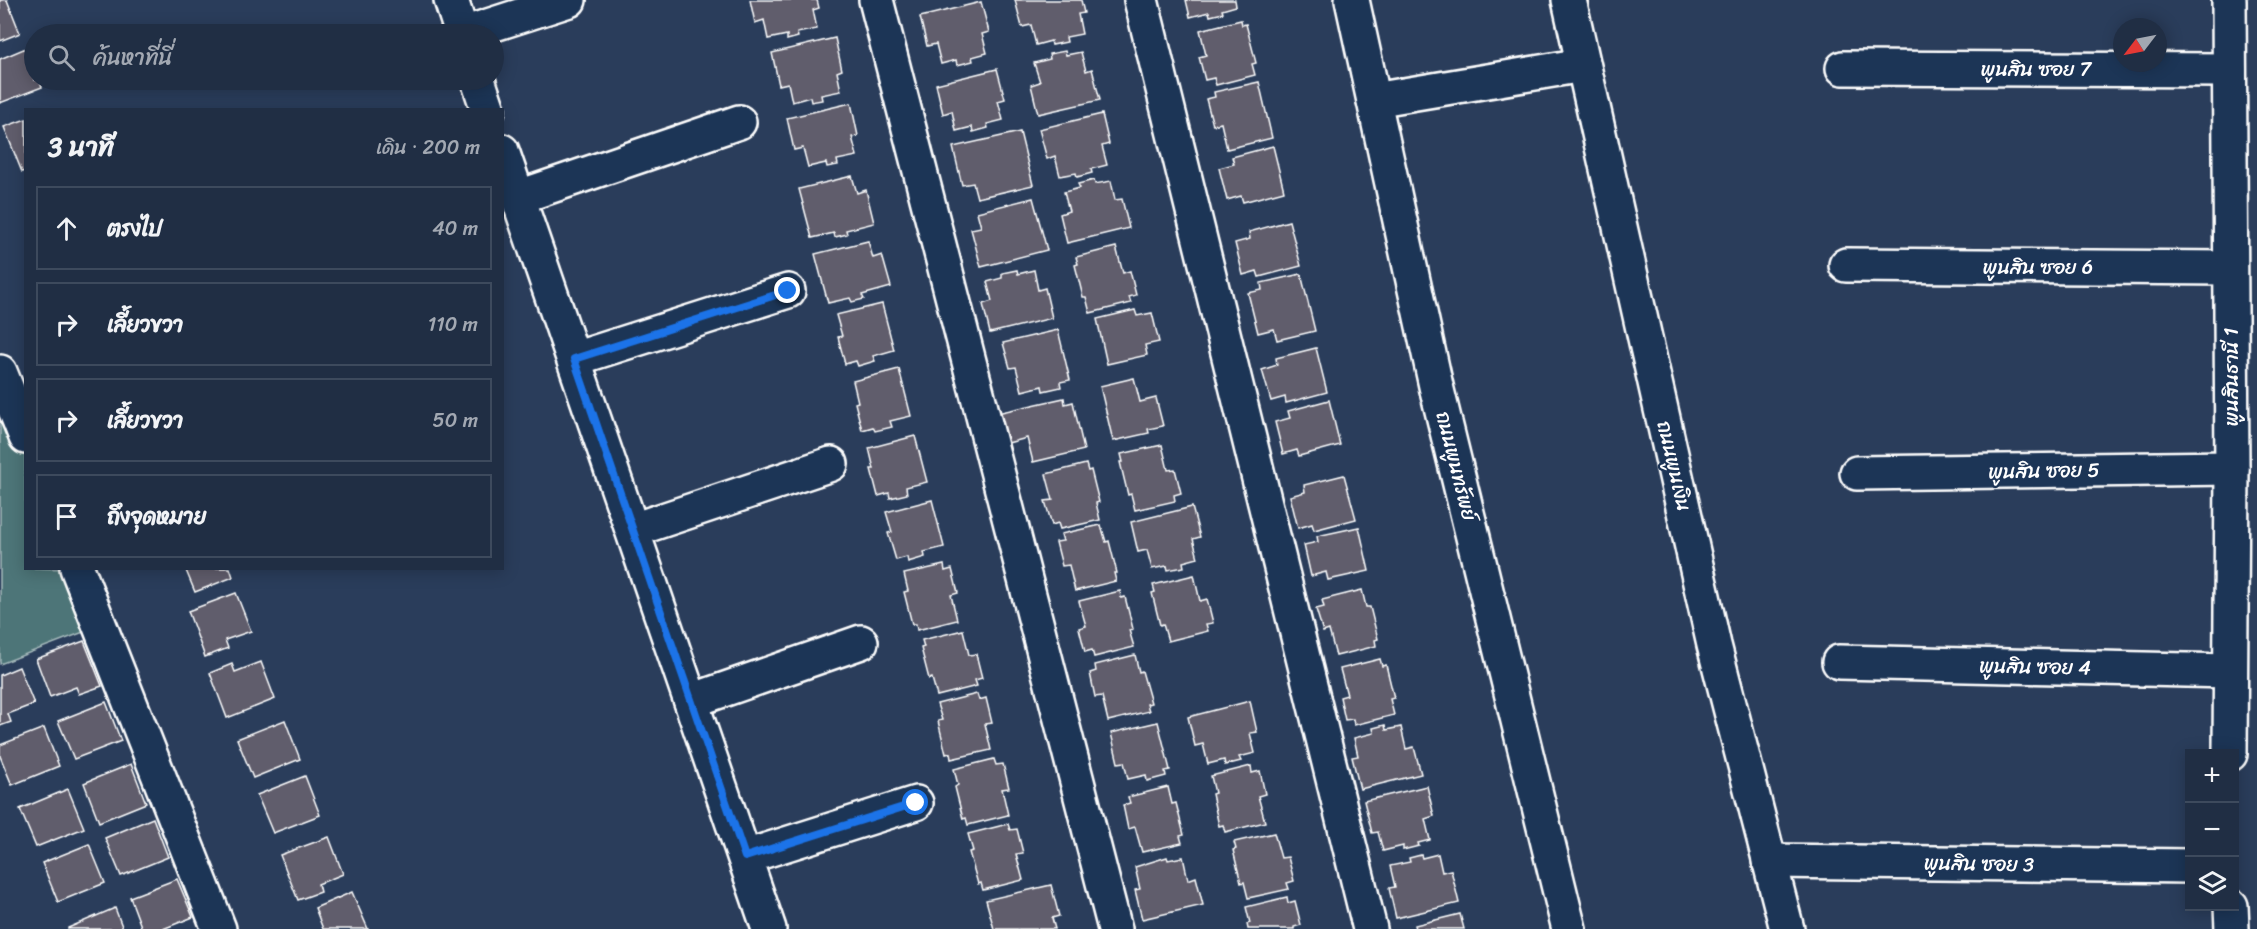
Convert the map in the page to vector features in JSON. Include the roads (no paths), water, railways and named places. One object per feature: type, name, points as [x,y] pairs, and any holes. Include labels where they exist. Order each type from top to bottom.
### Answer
[{"type":"street","points":[[451,0],[459,24]]},
{"type":"street","points":[[494,24],[569,0]]},
{"type":"street","points":[[876,0],[1115,929]]},
{"type":"street","points":[[1141,0],[1370,929]]},
{"type":"street","name":"ถนนพูนทรัพย์","points":[[1352,0],[1436,386],[1569,929]]},
{"type":"street","name":"ถนนพูนเงิน","points":[[1569,0],[1711,633],[1787,929]]},
{"type":"street","name":"พูนสินธานี 1","points":[[2229,0],[2232,468],[2230,749]]},
{"type":"street","points":[[1374,100],[1583,65]]},
{"type":"street","name":"พูนสิน ซอย 7","points":[[1843,68],[2229,70]]},
{"type":"street","points":[[481,90],[487,108]]},
{"type":"street","points":[[519,197],[739,122]]},
{"type":"street","points":[[504,156],[769,929]]},
{"type":"street","name":"พูนสิน ซอย 6","points":[[1846,265],[2230,268]]},
{"type":"street","points":[[574,359],[788,291]]},
{"type":"street","points":[[0,372],[24,431]]},
{"type":"street","points":[[633,530],[831,464]]},
{"type":"street","name":"พูนสิน ซอย 5","points":[[1857,473],[2232,468]]},
{"type":"street","points":[[78,570],[219,929]]},
{"type":"street","points":[[691,701],[861,642]]},
{"type":"street","name":"พูนสิน ซอย 4","points":[[1839,662],[2230,671]]},
{"type":"street","points":[[745,857],[916,803]]},
{"type":"street","name":"พูนสิน ซอย 3","points":[[1769,861],[2185,866]]},
{"type":"street","points":[[2231,911],[2232,929]]}]
